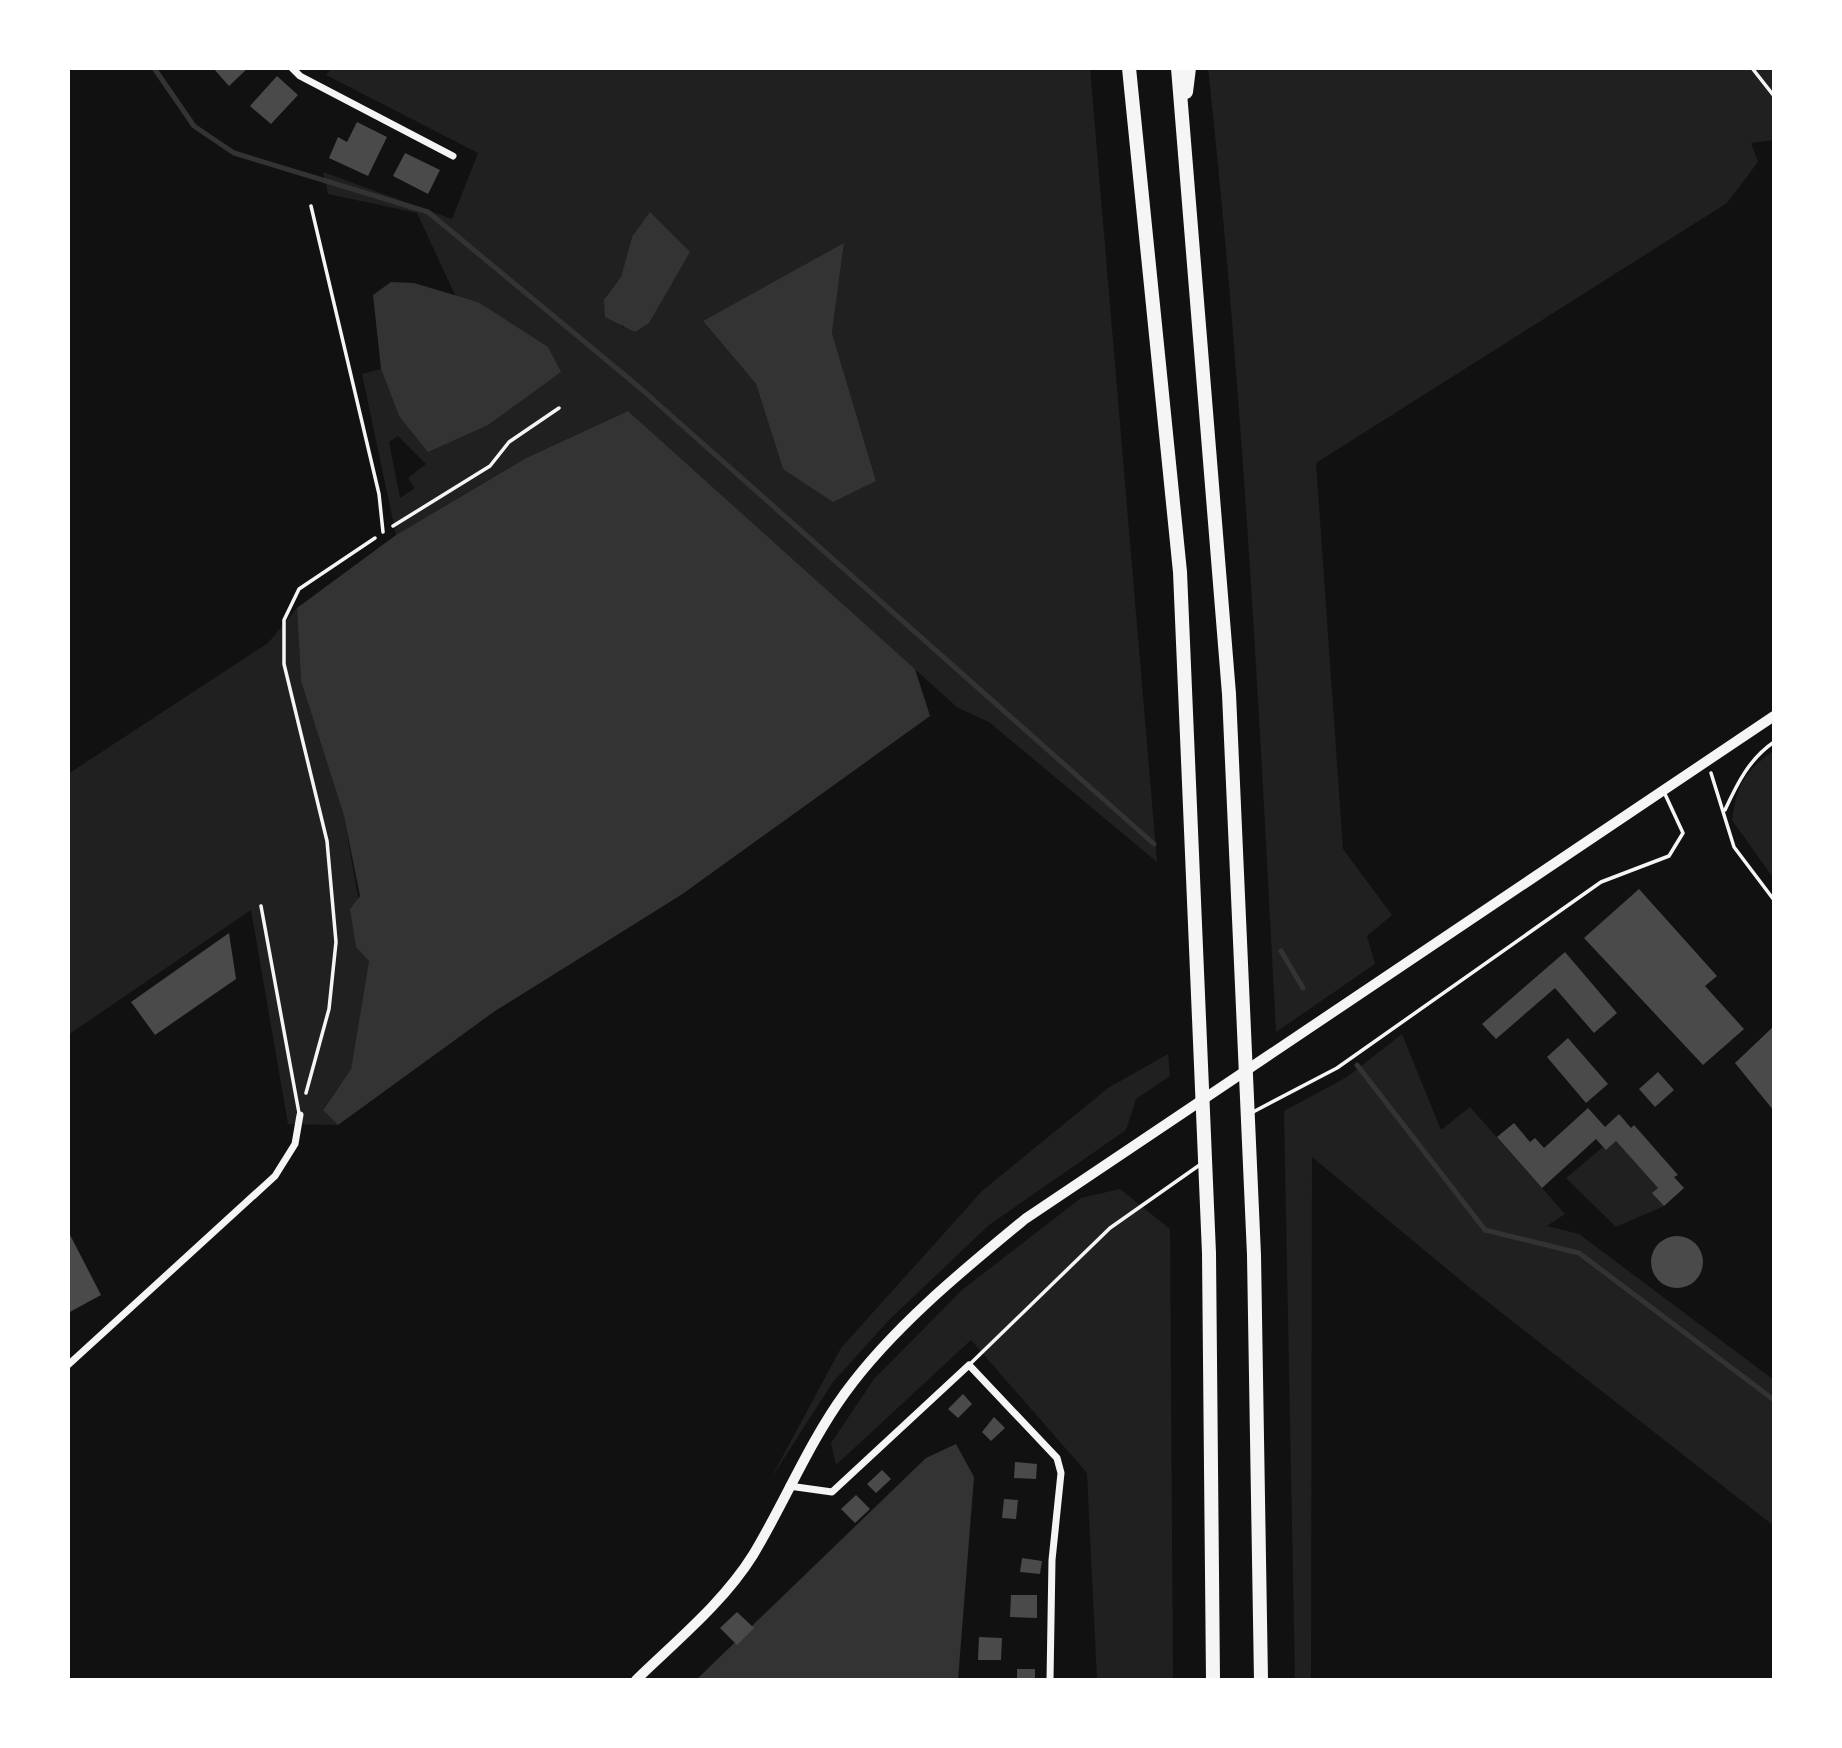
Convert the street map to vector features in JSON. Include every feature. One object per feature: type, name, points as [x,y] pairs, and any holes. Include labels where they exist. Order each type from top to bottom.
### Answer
[{"type":"highway","points":[[1129,68],[1180,572],[1205,1161],[1213,1680]]},
{"type":"highway","points":[[1178,68],[1228,694],[1249,1114],[1261,1680]]},
{"type":"highway","points":[[1183,110],[1189,68]]},
{"type":"street","points":[[292,68],[300,76],[453,156]]},
{"type":"street","points":[[636,1680],[725,1592],[752,1556],[789,1486],[846,1392],[888,1344],[967,1268],[1025,1219],[1774,716]]},
{"type":"street","points":[[68,1365],[275,1175],[295,1144],[300,1115]]},
{"type":"street","points":[[789,1486],[831,1492],[969,1365],[1057,1458],[1061,1472],[1052,1560],[1050,1680]]},
{"type":"lane","points":[[311,206],[380,494],[383,532]]},
{"type":"lane","points":[[1249,1114],[1336,1069],[1601,882],[1669,856],[1683,833],[1663,790]]},
{"type":"lane","points":[[261,906],[300,1115]]},
{"type":"lane","points":[[969,1365],[1110,1228],[1205,1161]]},
{"type":"path","points":[[1752,68],[1774,96]]},
{"type":"path","points":[[300,1115],[330,1009],[336,942],[327,841],[284,664],[284,620],[299,589],[383,532],[490,466],[509,442],[559,408]]},
{"type":"path","points":[[1724,811],[1740,777],[1763,749],[1774,742]]},
{"type":"path","points":[[1705,762],[1715,780],[1734,846],[1774,900]]},
{"type":"shaded area","points":[[332,68],[1090,68],[1157,862],[989,722],[958,708],[628,411],[526,458],[396,535],[362,374],[381,369],[399,416],[478,302],[455,295],[417,213],[328,194],[323,172],[452,219],[478,153],[326,75]],"holes":[[[632,237],[624,329],[604,298],[621,277]],[[844,244],[832,333],[876,481],[783,469],[756,384],[703,321]],[[398,436],[426,464],[408,478],[415,488],[400,498],[389,442]]]},
{"type":"shaded area","points":[[1208,68],[1774,68],[1774,140],[1751,143],[1758,162],[1727,203],[1316,463],[1343,849],[1392,915],[1367,936],[1375,964],[1276,1032],[1240,429]]},
{"type":"shaded area","points":[[650,212],[690,252],[649,323],[635,332],[605,317],[604,299],[621,277],[632,237]]},
{"type":"shaded area","points":[[844,243],[832,333],[876,481],[833,502],[783,469],[756,384],[703,321]]},
{"type":"shaded area","points":[[391,282],[414,283],[478,302],[548,347],[561,372],[488,425],[428,452],[399,416],[381,369],[373,295]]},
{"type":"shaded area","points":[[628,411],[915,669],[930,716],[681,895],[495,1011],[338,1125],[323,1110],[351,1069],[369,961],[356,947],[350,909],[360,896],[344,816],[301,681],[297,608],[396,535],[526,458]]},
{"type":"shaded area","points":[[297,608],[301,681],[344,816],[369,961],[351,1069],[323,1109],[338,1125],[288,1124],[251,910],[68,1035],[68,774],[268,643]]},
{"type":"shaded area","points":[[1774,751],[1774,879],[1732,820],[1736,797],[1744,780],[1755,765]]},
{"type":"shaded area","points":[[1402,1034],[1441,1130],[1470,1107],[1565,1214],[1547,1226],[1579,1234],[1774,1380],[1774,1526],[1470,1288],[1312,1157],[1311,1680],[1295,1680],[1284,1111],[1347,1077]]},
{"type":"shaded area","points":[[1168,1054],[1170,1076],[1136,1099],[1126,1130],[989,1225],[889,1320],[833,1382],[770,1480],[841,1348],[982,1191],[1108,1088]]},
{"type":"shaded area","points":[[1616,1141],[1658,1188],[1653,1193],[1664,1206],[1616,1227],[1566,1178],[1603,1147],[1606,1150]]},
{"type":"shaded area","points":[[1120,1189],[1170,1229],[1173,1680],[1097,1680],[1087,1473],[971,1340],[836,1465],[831,1443],[874,1379],[962,1290],[1081,1198]]},
{"type":"shaded area","points":[[956,1444],[974,1477],[958,1680],[696,1680],[926,1458]]},
{"type":"building","points":[[213,68],[248,68],[229,86]]},
{"type":"building","points":[[277,76],[298,95],[271,124],[250,106]]},
{"type":"building","points":[[357,122],[387,137],[368,176],[329,158],[338,137],[347,142]]},
{"type":"building","points":[[405,153],[440,170],[428,194],[393,176]]},
{"type":"building","points":[[1639,889],[1717,976],[1705,986],[1744,1029],[1703,1065],[1584,938]]},
{"type":"building","points":[[229,933],[236,979],[155,1035],[131,1002]]},
{"type":"building","points":[[1565,952],[1617,1013],[1594,1033],[1555,988],[1496,1039],[1482,1024]]},
{"type":"building","points":[[1774,1026],[1774,1111],[1735,1063]]},
{"type":"building","points":[[1568,1038],[1608,1084],[1586,1103],[1547,1057]]},
{"type":"building","points":[[1658,1072],[1674,1090],[1655,1107],[1639,1089]]},
{"type":"building","points":[[1588,1108],[1605,1127],[1619,1114],[1631,1128],[1634,1125],[1678,1175],[1674,1177],[1684,1188],[1664,1206],[1652,1193],[1658,1188],[1616,1141],[1606,1150],[1596,1139],[1542,1188],[1497,1137],[1514,1123],[1530,1142],[1535,1138],[1544,1148]]},
{"type":"building","points":[[68,1231],[101,1295],[68,1313]]},
{"type":"building","points":[[1677,1236],[1696,1243],[1703,1262],[1696,1281],[1677,1288],[1658,1281],[1651,1262],[1658,1243]]},
{"type":"building","points":[[963,1394],[972,1404],[958,1418],[948,1409]]},
{"type":"building","points":[[994,1417],[1005,1428],[991,1441],[982,1432]]},
{"type":"building","points":[[1015,1462],[1037,1464],[1036,1479],[1014,1478]]},
{"type":"building","points":[[882,1470],[891,1479],[876,1493],[867,1484]]},
{"type":"building","points":[[856,1495],[870,1509],[855,1523],[841,1509]]},
{"type":"building","points":[[1004,1499],[1018,1500],[1016,1519],[1002,1518]]},
{"type":"building","points":[[1022,1558],[1042,1561],[1040,1574],[1020,1572]]},
{"type":"building","points":[[1011,1595],[1037,1595],[1037,1618],[1010,1617]]},
{"type":"building","points":[[737,1612],[754,1628],[737,1645],[720,1628]]},
{"type":"building","points":[[979,1637],[1002,1638],[1001,1660],[978,1660]]},
{"type":"building","points":[[1017,1669],[1035,1669],[1035,1680],[1017,1680]]},
{"type":"waterway","points":[[154,68],[194,126],[234,153],[428,212],[639,387],[1154,844]]},
{"type":"waterway","points":[[1281,951],[1303,988]]},
{"type":"waterway","points":[[1357,1065],[1485,1230],[1579,1253],[1774,1400]]}]
